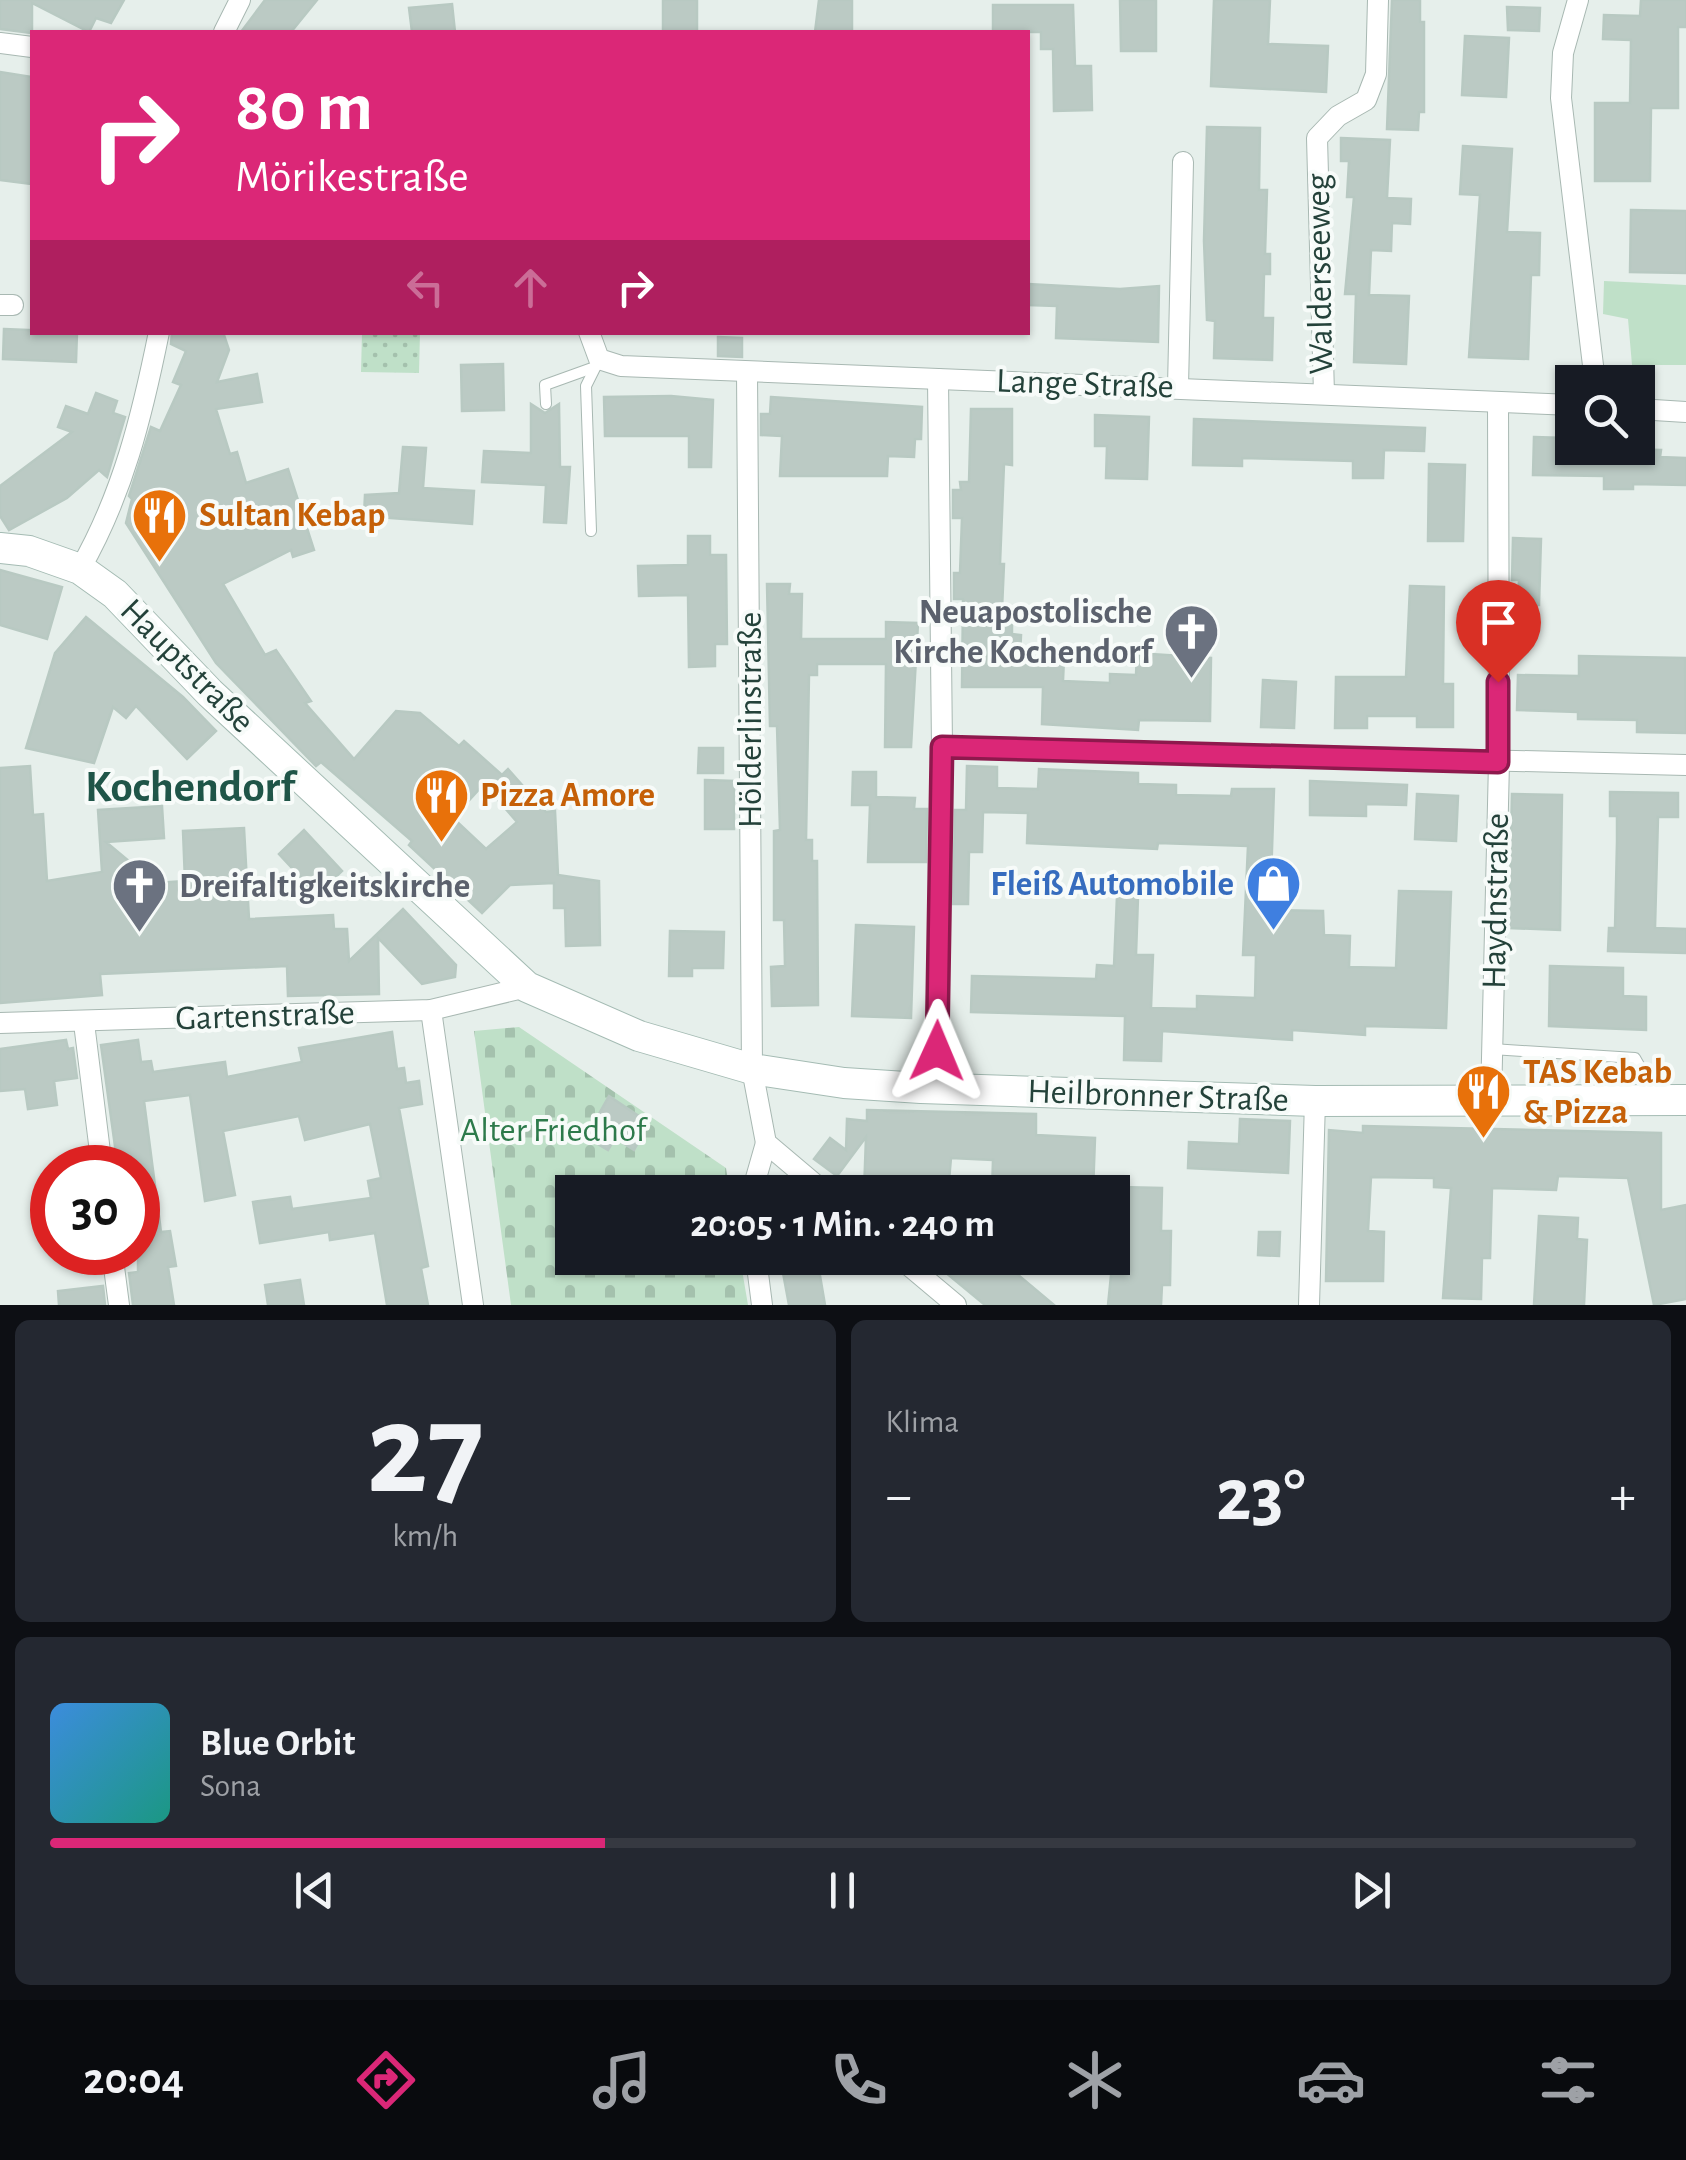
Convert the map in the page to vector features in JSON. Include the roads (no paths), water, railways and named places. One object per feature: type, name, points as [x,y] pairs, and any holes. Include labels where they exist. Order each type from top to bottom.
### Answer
[{"type":"main road","name":"Hauptstraße","points":[[0,548],[28,552],[80,569],[115,594],[210,693],[527,987]]},
{"type":"main road","name":"Heilbronner Straße","points":[[527,987],[638,1036],[752,1068],[844,1083],[1315,1101],[1672,1100]]},
{"type":"street","points":[[225,30],[240,0]]},
{"type":"street","name":"Walderseeweg","points":[[1324,394],[1317,138],[1338,116],[1366,100],[1376,74],[1378,0]]},
{"type":"street","points":[[1578,0],[1563,53],[1561,98],[1594,365]]},
{"type":"street","points":[[0,43],[30,48]]},
{"type":"street","points":[[1178,387],[1183,162]]},
{"type":"street","points":[[80,569],[109,520],[139,428],[159,335]]},
{"type":"street","points":[[590,335],[597,363]]},
{"type":"street","name":"Lange Straße","points":[[597,363],[1555,405]]},
{"type":"street","name":"Hölderlinstraße","points":[[747,372],[752,1068],[766,1143]]},
{"type":"street","points":[[936,1089],[942,747],[938,379]]},
{"type":"street","name":"Haydnstraße","points":[[1491,1100],[1498,762],[1498,402]]},
{"type":"street","points":[[1655,410],[1686,412]]},
{"type":"street","points":[[942,747],[1686,765]]},
{"type":"street","name":"Gartenstraße","points":[[0,1022],[84,1023],[431,1010],[527,987]]},
{"type":"street","points":[[431,1010],[473,1305]]},
{"type":"street","points":[[84,1023],[99,1145]]},
{"type":"street","points":[[1309,1305],[1315,1101]]},
{"type":"street","points":[[757,1175],[766,1143],[804,1175]]},
{"type":"street","points":[[115,1275],[119,1305]]},
{"type":"street","points":[[758,1275],[762,1305]]},
{"type":"street","points":[[920,1275],[956,1305]]},
{"type":"lane","points":[[546,404],[545,385],[597,363]]},
{"type":"lane","points":[[591,531],[586,386],[597,363]]},
{"type":"lane","points":[[1492,1049],[1635,1058],[1672,1100]]},
{"type":"place","name":"Sultan Kebap","points":[[160,564]]},
{"type":"place","name":"Neuapostolische Kirche Kochendorf","points":[[1191,681]]},
{"type":"place","name":"Pizza Amore","points":[[441,844]]},
{"type":"place","name":"Fleiß Automobile","points":[[1273,933]]},
{"type":"place","name":"Dreifaltigkeitskirche","points":[[140,935]]},
{"type":"place","name":"TAS Kebab & Pizza","points":[[1484,1141]]},
{"type":"district","name":"Kochendorf","points":[[190,787]]},
{"type":"park label","name":"Alter Friedhof","points":[[553,1130]]}]
